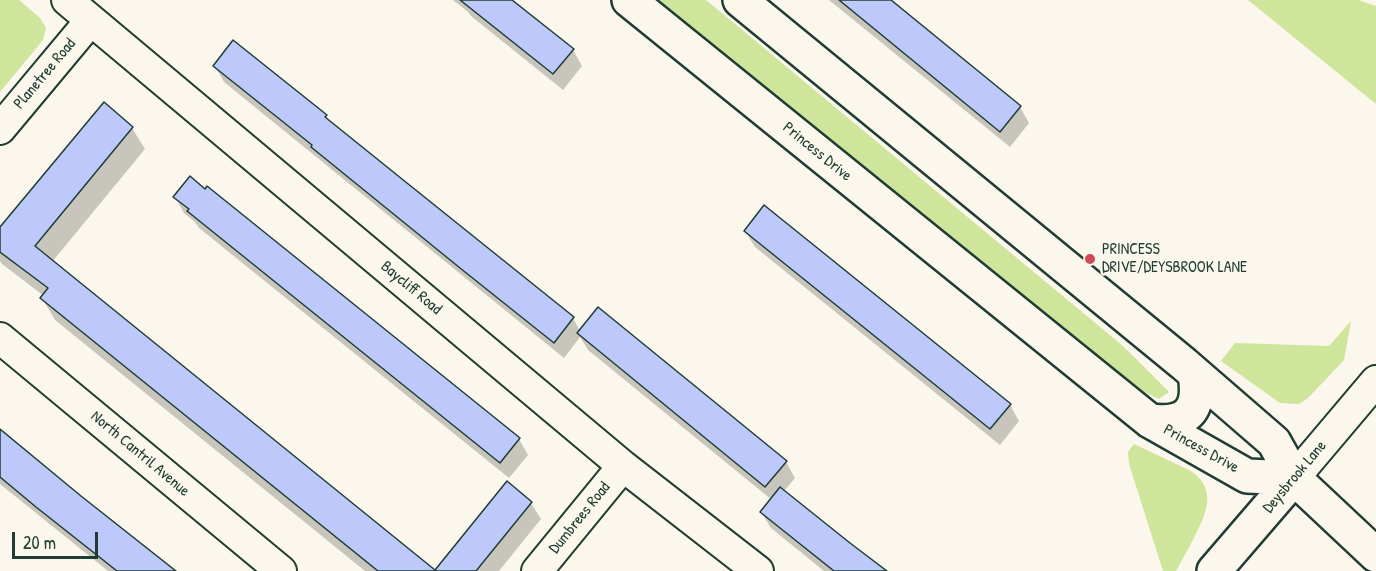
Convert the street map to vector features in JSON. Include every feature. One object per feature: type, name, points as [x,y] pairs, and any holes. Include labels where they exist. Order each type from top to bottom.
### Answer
[{"type":"street","name":"Baycliff Road","points":[[67,0],[623,466],[758,571]]},
{"type":"street","name":"Princess Drive","points":[[629,0],[1150,421],[1247,476],[1294,478]]},
{"type":"street","points":[[740,0],[1274,441],[1294,478],[1376,555]]},
{"type":"street","name":"Planetree Road","points":[[0,129],[91,20]]},
{"type":"street","name":"North Cantril Avenue","points":[[0,338],[280,571]]},
{"type":"street","points":[[1150,421],[1164,422],[1179,419],[1188,413],[1195,405],[1198,389],[1195,374]]},
{"type":"street","name":"Deysbrook Lane","points":[[1214,571],[1376,381]]},
{"type":"street","name":"Dumbrees Road","points":[[537,571],[623,466]]},
{"type":"green space","points":[[0,0],[19,0],[40,18],[46,28],[43,40],[0,92]]},
{"type":"green space","points":[[657,0],[706,0],[1123,346],[1169,392],[1159,399],[1128,384]]},
{"type":"green space","points":[[1248,0],[1358,0],[1376,6],[1376,104]]},
{"type":"green space","points":[[1351,321],[1344,360],[1308,398],[1299,404],[1280,403],[1221,361],[1235,343],[1329,346]]},
{"type":"green space","points":[[1134,444],[1191,471],[1205,486],[1207,502],[1202,520],[1176,571],[1163,571],[1129,464],[1128,452]]},
{"type":"building","points":[[460,0],[512,0],[574,49],[553,74]]},
{"type":"building","points":[[839,0],[891,0],[1021,106],[1000,132]]},
{"type":"building","points":[[233,40],[574,317],[554,343],[213,66]]},
{"type":"building","points":[[104,102],[133,127],[35,246],[435,570],[507,481],[532,502],[476,571],[378,571],[40,298],[48,288],[0,252],[0,227]]},
{"type":"building","points":[[190,176],[205,189],[207,186],[520,438],[500,463],[187,211],[189,209],[173,197]]},
{"type":"building","points":[[764,205],[1011,404],[990,429],[744,231]]},
{"type":"building","points":[[598,307],[787,461],[765,487],[577,333]]},
{"type":"building","points":[[0,429],[176,571],[117,571],[36,507],[0,477]]},
{"type":"building","points":[[780,487],[887,571],[834,571],[760,512]]},
{"type":"place","name":"PRINCESS DRIVE/DEYSBROOK LANE","points":[[1090,259]]}]
